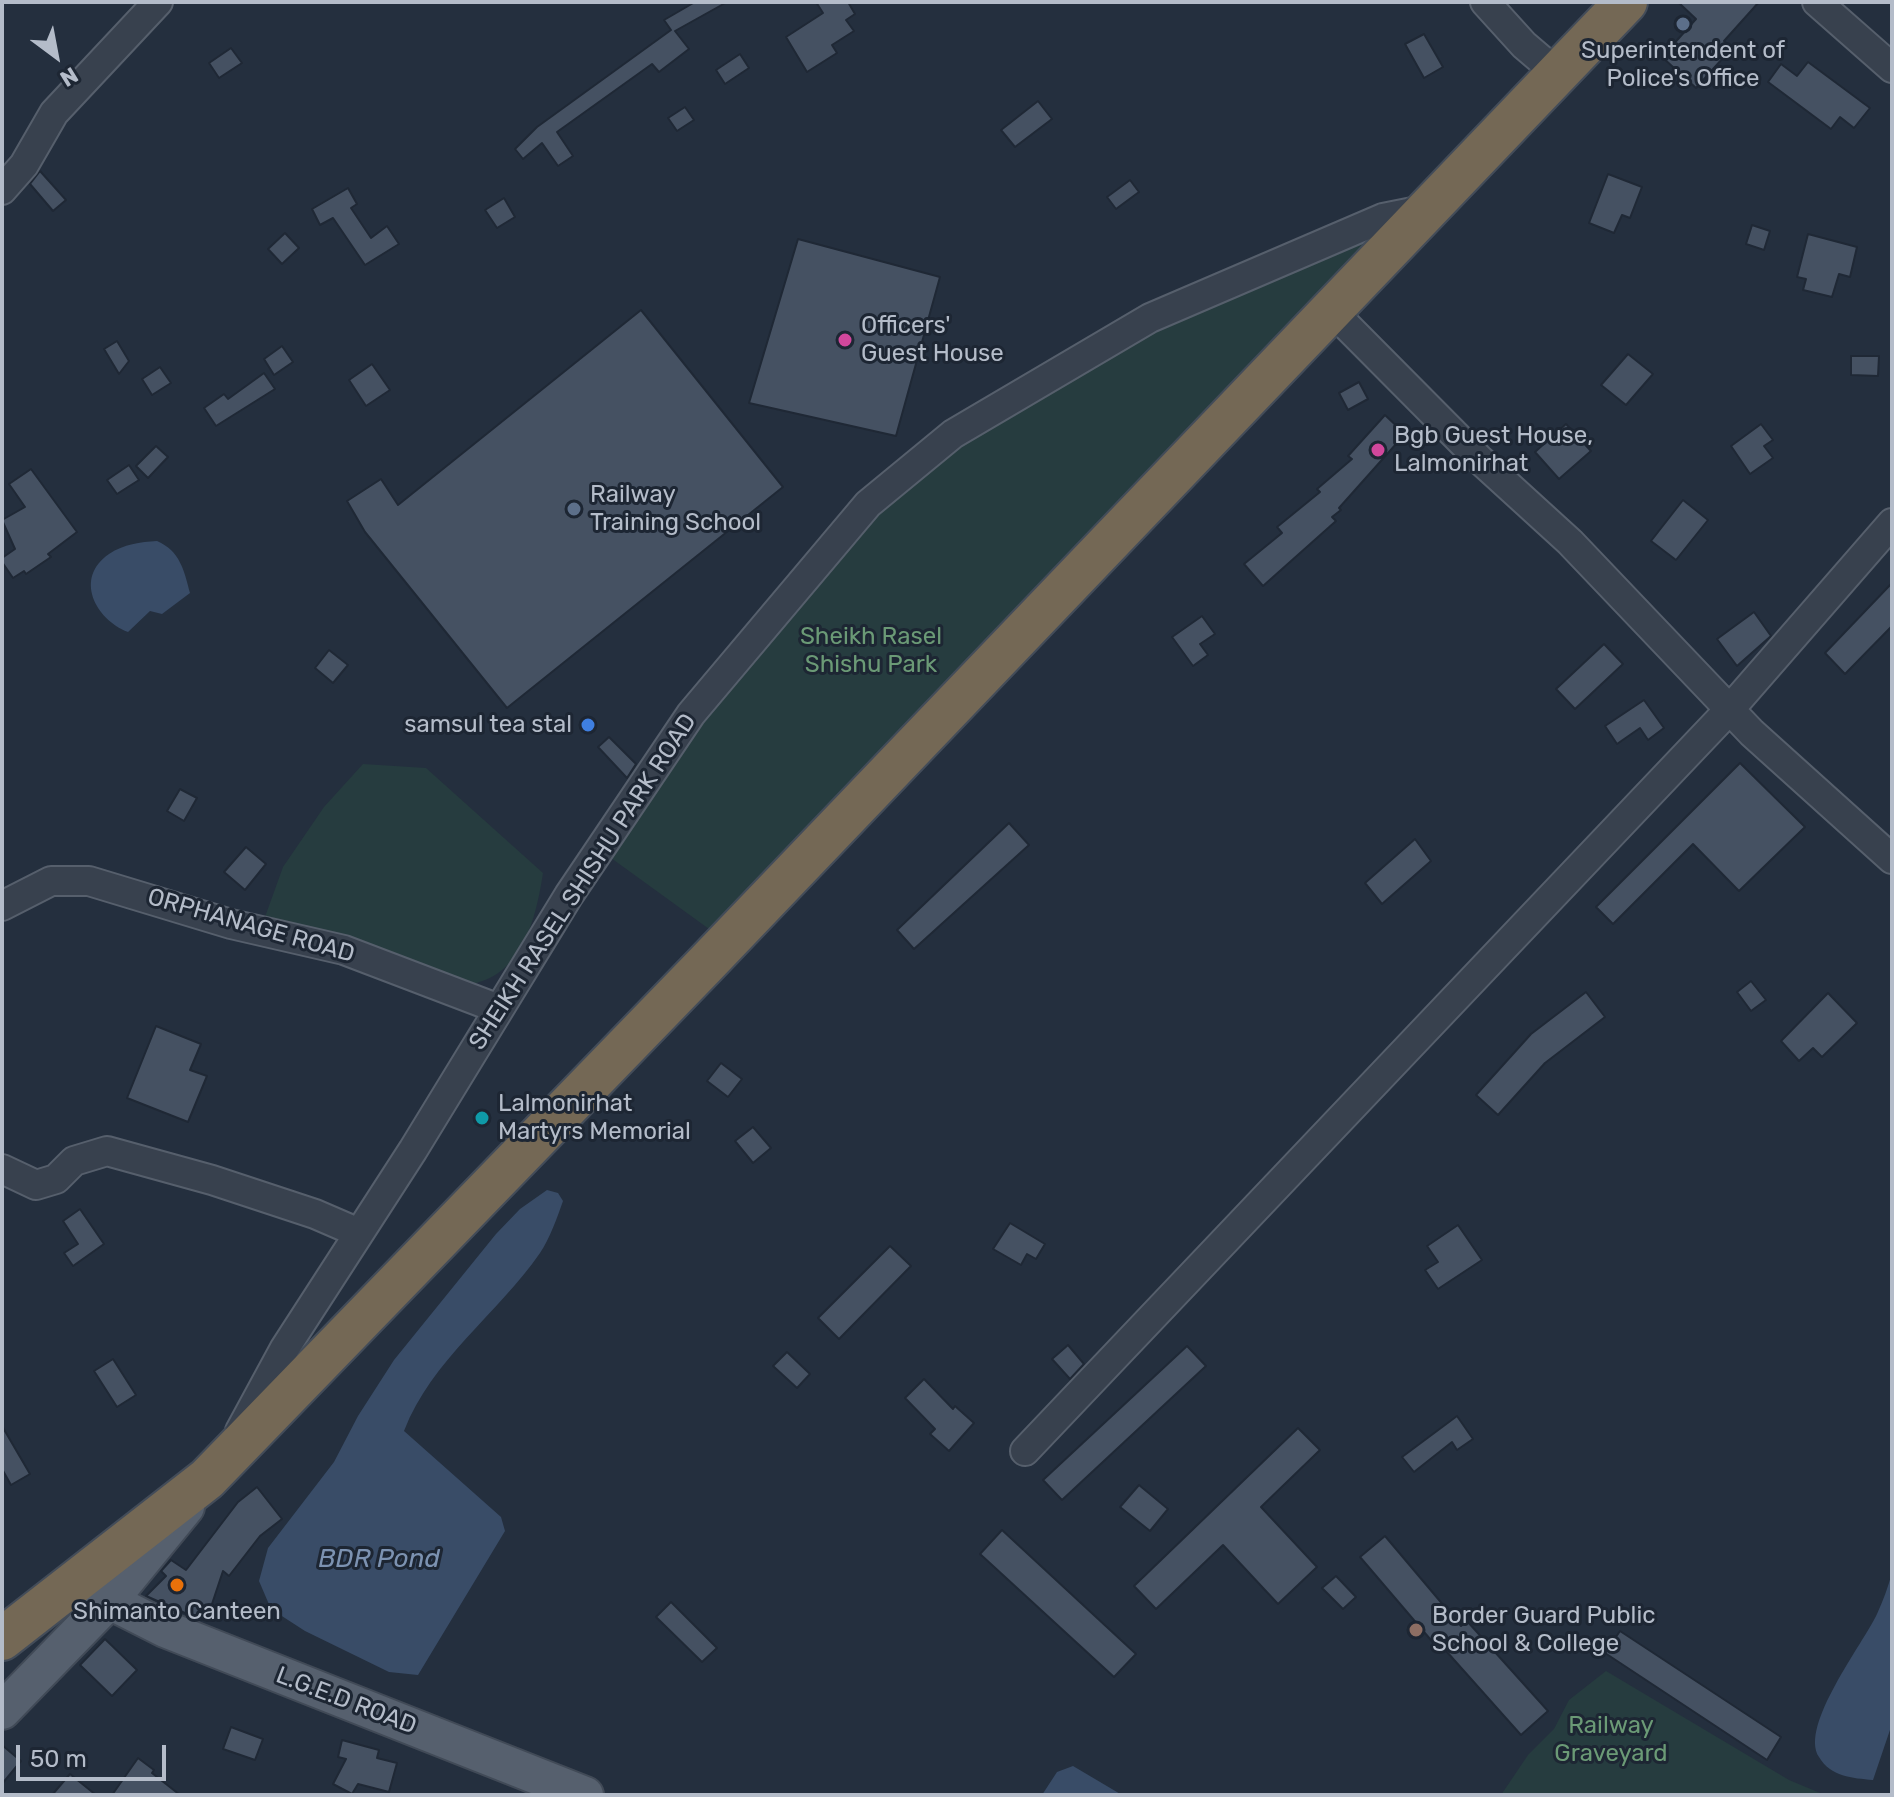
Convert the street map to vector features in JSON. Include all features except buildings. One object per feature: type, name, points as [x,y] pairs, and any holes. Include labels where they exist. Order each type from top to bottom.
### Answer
[{"type":"highway","points":[[2,1639],[92,1591],[216,1470],[1626,2]]},
{"type":"main road","points":[[2,1711],[92,1591]]},
{"type":"main road","name":"L.G.E.D ROAD","points":[[92,1591],[178,1634],[585,1795]]},
{"type":"street","points":[[2,190],[24,165],[54,113],[158,2]]},
{"type":"street","points":[[1485,2],[1524,45],[1558,74]]},
{"type":"street","points":[[1817,2],[1892,68]]},
{"type":"street","name":"SHEIKH RASEL SHISHU PARK ROAD","points":[[216,1470],[285,1348],[569,895],[691,714],[868,504],[953,434],[1150,318],[1383,218],[1428,209]]},
{"type":"street","points":[[1331,310],[1479,459],[1570,542],[1780,760],[1892,859]]},
{"type":"street","points":[[1025,1451],[1730,709],[1892,523]]},
{"type":"street","name":"ORPHANAGE ROAD","points":[[2,906],[51,881],[89,881],[231,924],[344,950],[499,1009]]},
{"type":"street","points":[[2,1169],[36,1185],[56,1179],[74,1161],[107,1151],[212,1180],[315,1214],[359,1233]]},
{"type":"green space","name":"Sheikh Rasel Shishu Park","points":[[1428,209],[727,942],[600,850],[800,584],[942,456],[1143,329]]},
{"type":"green space","points":[[363,764],[426,768],[543,873],[531,925],[524,942],[504,969],[472,984],[285,928],[265,917],[283,867],[324,807]]},
{"type":"green space","name":"Railway Graveyard","points":[[1606,1671],[1789,1780],[1825,1795],[1501,1795],[1528,1755],[1554,1729],[1569,1700]]},
{"type":"water","points":[[157,541],[176,556],[190,593],[162,614],[150,611],[128,632],[106,618],[98,608],[91,586],[93,574],[109,554],[132,544]]},
{"type":"water","name":"BDR Pond","points":[[547,1190],[558,1193],[563,1201],[544,1247],[448,1359],[416,1405],[404,1431],[501,1517],[505,1531],[418,1675],[389,1672],[305,1631],[271,1609],[259,1581],[268,1548],[334,1462],[358,1416],[394,1360],[496,1234],[520,1209]]},
{"type":"water","points":[[1892,1573],[1892,1724],[1873,1780],[1850,1777],[1836,1773],[1819,1757],[1815,1743],[1818,1726],[1835,1685],[1877,1614]]},
{"type":"water","points":[[1073,1766],[1122,1795],[1042,1795],[1057,1772]]},
{"type":"place","name":"Superintendent of Police's Office","points":[[1683,24]]},
{"type":"place","name":"Officers' Guest House","points":[[845,340]]},
{"type":"place","name":"Bgb Guest House, Lalmonirhat","points":[[1378,450]]},
{"type":"place","name":"Railway Training School","points":[[574,509]]},
{"type":"place","name":"samsul tea stal","points":[[588,725]]},
{"type":"place","name":"Lalmonirhat Martyrs Memorial","points":[[482,1118]]},
{"type":"place","name":"Shimanto Canteen","points":[[177,1585]]},
{"type":"place","name":"Border Guard Public School & College","points":[[1416,1630]]}]
